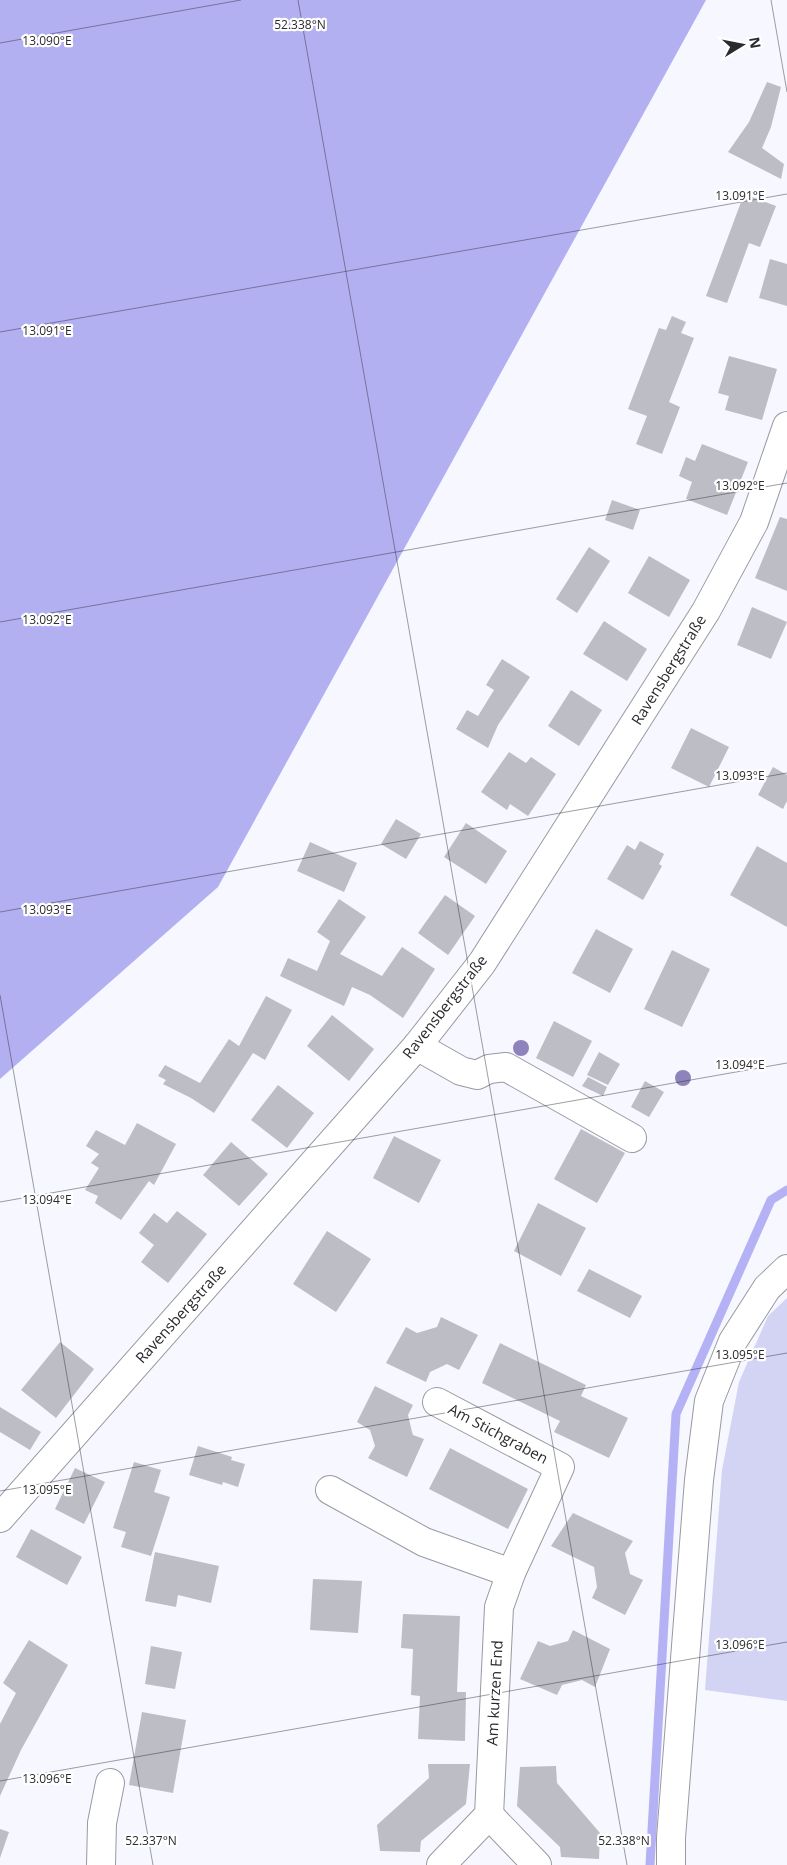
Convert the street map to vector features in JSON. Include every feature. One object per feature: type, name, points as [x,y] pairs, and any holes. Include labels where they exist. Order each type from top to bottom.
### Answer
[{"type":"street","name":"Ravensbergstraße","points":[[0,1518],[417,1046],[482,963],[706,611],[754,522],[787,426]]},
{"type":"street","points":[[417,1046],[461,1071],[477,1075],[488,1069],[506,1067],[632,1138]]},
{"type":"street","points":[[671,1865],[671,1838],[698,1490],[709,1401],[733,1341],[766,1288],[787,1270]]},
{"type":"street","name":"Am Stichgraben","points":[[436,1402],[560,1467]]},
{"type":"street","name":"Am kurzen End","points":[[489,1815],[499,1607],[511,1573],[560,1467]]},
{"type":"street","points":[[330,1490],[424,1542],[511,1573]]},
{"type":"street","points":[[101,1865],[102,1823],[110,1783]]},
{"type":"street","points":[[441,1865],[489,1815],[537,1865]]},
{"type":"shaded area","points":[[0,0],[706,0],[218,887],[0,1079]]},
{"type":"shaded area","points":[[787,1298],[787,1701],[705,1690],[722,1470],[739,1382],[768,1316]]},
{"type":"building","points":[[767,82],[781,87],[771,127],[762,148],[784,164],[781,179],[728,152],[749,122]]},
{"type":"building","points":[[744,194],[776,206],[760,247],[749,243],[727,303],[706,296]]},
{"type":"building","points":[[770,259],[787,264],[787,306],[759,298]]},
{"type":"building","points":[[672,316],[686,322],[681,333],[694,338],[669,402],[680,407],[662,454],[636,444],[647,416],[628,409],[659,328],[666,330]]},
{"type":"building","points":[[729,356],[777,369],[762,420],[725,410],[729,396],[718,393]]},
{"type":"building","points":[[702,444],[748,462],[727,515],[686,499],[692,482],[679,476],[686,457],[695,461]]},
{"type":"building","points":[[612,500],[640,510],[633,530],[605,520]]},
{"type":"building","points":[[780,517],[787,519],[787,591],[755,578]]},
{"type":"building","points":[[589,547],[610,561],[577,613],[556,599]]},
{"type":"building","points":[[649,556],[690,580],[669,617],[628,593]]},
{"type":"building","points":[[752,607],[787,622],[771,659],[737,645]]},
{"type":"building","points":[[604,621],[647,649],[627,681],[583,654]]},
{"type":"building","points":[[502,659],[530,677],[498,725],[488,748],[456,729],[467,710],[478,716],[494,690],[486,685]]},
{"type":"building","points":[[571,690],[602,710],[579,746],[548,726]]},
{"type":"building","points":[[691,728],[729,747],[709,787],[671,768]]},
{"type":"building","points":[[509,752],[526,763],[531,757],[556,774],[528,816],[510,804],[507,810],[481,792]]},
{"type":"building","points":[[773,767],[787,775],[787,801],[783,809],[758,795]]},
{"type":"building","points":[[396,819],[421,834],[406,859],[381,844]]},
{"type":"building","points":[[466,823],[507,851],[486,884],[444,857]]},
{"type":"building","points":[[640,841],[664,854],[659,864],[662,866],[643,900],[607,879],[627,845],[635,850]]},
{"type":"building","points":[[310,842],[357,863],[344,892],[297,871]]},
{"type":"building","points":[[757,846],[787,863],[787,927],[730,895]]},
{"type":"building","points":[[445,895],[475,916],[448,955],[418,933]]},
{"type":"building","points":[[339,899],[366,917],[340,954],[382,976],[402,947],[435,969],[403,1018],[370,995],[352,987],[344,1006],[280,976],[288,958],[317,971],[330,941],[317,932]]},
{"type":"building","points":[[596,929],[633,949],[610,993],[572,973]]},
{"type":"building","points":[[672,950],[710,969],[682,1027],[644,1009]]},
{"type":"building","points":[[266,996],[292,1010],[265,1060],[253,1053],[214,1113],[191,1098],[163,1084],[166,1080],[158,1076],[165,1065],[200,1083],[229,1039],[239,1046]]},
{"type":"building","points":[[332,1015],[374,1049],[349,1081],[307,1046]]},
{"type":"building","points":[[554,1021],[592,1041],[573,1077],[536,1058]]},
{"type":"building","points":[[599,1052],[620,1064],[608,1085],[587,1075]]},
{"type":"building","points":[[588,1077],[607,1087],[603,1096],[582,1086]]},
{"type":"building","points":[[645,1081],[664,1092],[649,1117],[631,1107]]},
{"type":"building","points":[[278,1085],[314,1113],[287,1148],[251,1120]]},
{"type":"building","points":[[137,1123],[176,1144],[154,1185],[149,1181],[121,1220],[95,1203],[98,1196],[85,1190],[99,1168],[91,1163],[99,1154],[86,1146],[96,1130],[125,1145]]},
{"type":"building","points":[[581,1129],[625,1153],[597,1203],[554,1179]]},
{"type":"building","points":[[394,1136],[441,1160],[419,1203],[373,1178]]},
{"type":"building","points":[[231,1142],[268,1174],[239,1206],[203,1175]]},
{"type":"building","points":[[538,1203],[586,1228],[561,1276],[514,1251]]},
{"type":"building","points":[[177,1211],[207,1234],[168,1283],[141,1262],[154,1245],[139,1233],[154,1213],[167,1223]]},
{"type":"building","points":[[327,1231],[371,1259],[336,1312],[293,1284]]},
{"type":"building","points":[[589,1269],[642,1296],[630,1318],[577,1291]]},
{"type":"building","points":[[441,1317],[478,1335],[459,1370],[447,1364],[430,1372],[426,1382],[386,1363],[406,1327],[417,1333],[437,1327]]},
{"type":"building","points":[[60,1342],[94,1369],[56,1418],[21,1390]]},
{"type":"building","points":[[500,1343],[586,1385],[581,1396],[628,1418],[609,1458],[554,1432],[560,1421],[482,1383]]},
{"type":"building","points":[[375,1386],[413,1405],[408,1415],[412,1432],[413,1435],[424,1439],[407,1477],[368,1458],[375,1446],[370,1430],[357,1422]]},
{"type":"building","points":[[0,1407],[41,1432],[30,1450],[0,1432]]},
{"type":"building","points":[[198,1446],[232,1457],[231,1460],[245,1464],[238,1487],[223,1482],[222,1485],[189,1475]]},
{"type":"building","points":[[450,1448],[528,1489],[508,1529],[429,1489]]},
{"type":"building","points":[[134,1462],[161,1470],[154,1492],[170,1497],[151,1556],[121,1547],[126,1532],[113,1528]]},
{"type":"building","points":[[75,1468],[105,1482],[84,1524],[55,1509]]},
{"type":"building","points":[[573,1513],[633,1541],[625,1553],[630,1574],[643,1580],[625,1615],[592,1598],[597,1587],[594,1567],[551,1546]]},
{"type":"building","points":[[31,1529],[82,1557],[67,1585],[16,1557]]},
{"type":"building","points":[[155,1552],[219,1566],[211,1603],[178,1595],[176,1607],[145,1601]]},
{"type":"building","points":[[313,1579],[362,1581],[358,1633],[310,1630]]},
{"type":"building","points":[[403,1614],[460,1616],[457,1692],[466,1692],[465,1741],[418,1739],[420,1696],[411,1695],[413,1649],[401,1648]]},
{"type":"building","points":[[573,1630],[610,1649],[595,1687],[582,1680],[562,1685],[557,1695],[520,1679],[538,1641],[550,1646],[568,1641]]},
{"type":"building","points":[[29,1640],[68,1665],[21,1750],[0,1796],[0,1724],[16,1693],[3,1683]]},
{"type":"building","points":[[151,1646],[182,1652],[175,1689],[145,1684]]},
{"type":"building","points":[[142,1712],[186,1720],[173,1793],[129,1785]]},
{"type":"building","points":[[428,1764],[470,1764],[466,1804],[421,1841],[420,1852],[380,1851],[377,1825],[429,1778]]},
{"type":"building","points":[[556,1766],[557,1783],[600,1833],[599,1859],[561,1857],[560,1847],[517,1806],[520,1767]]},
{"type":"building","points":[[0,1829],[9,1832],[0,1858]]},
{"type":"waterway","points":[[650,1865],[676,1414],[771,1200],[787,1190]]}]
